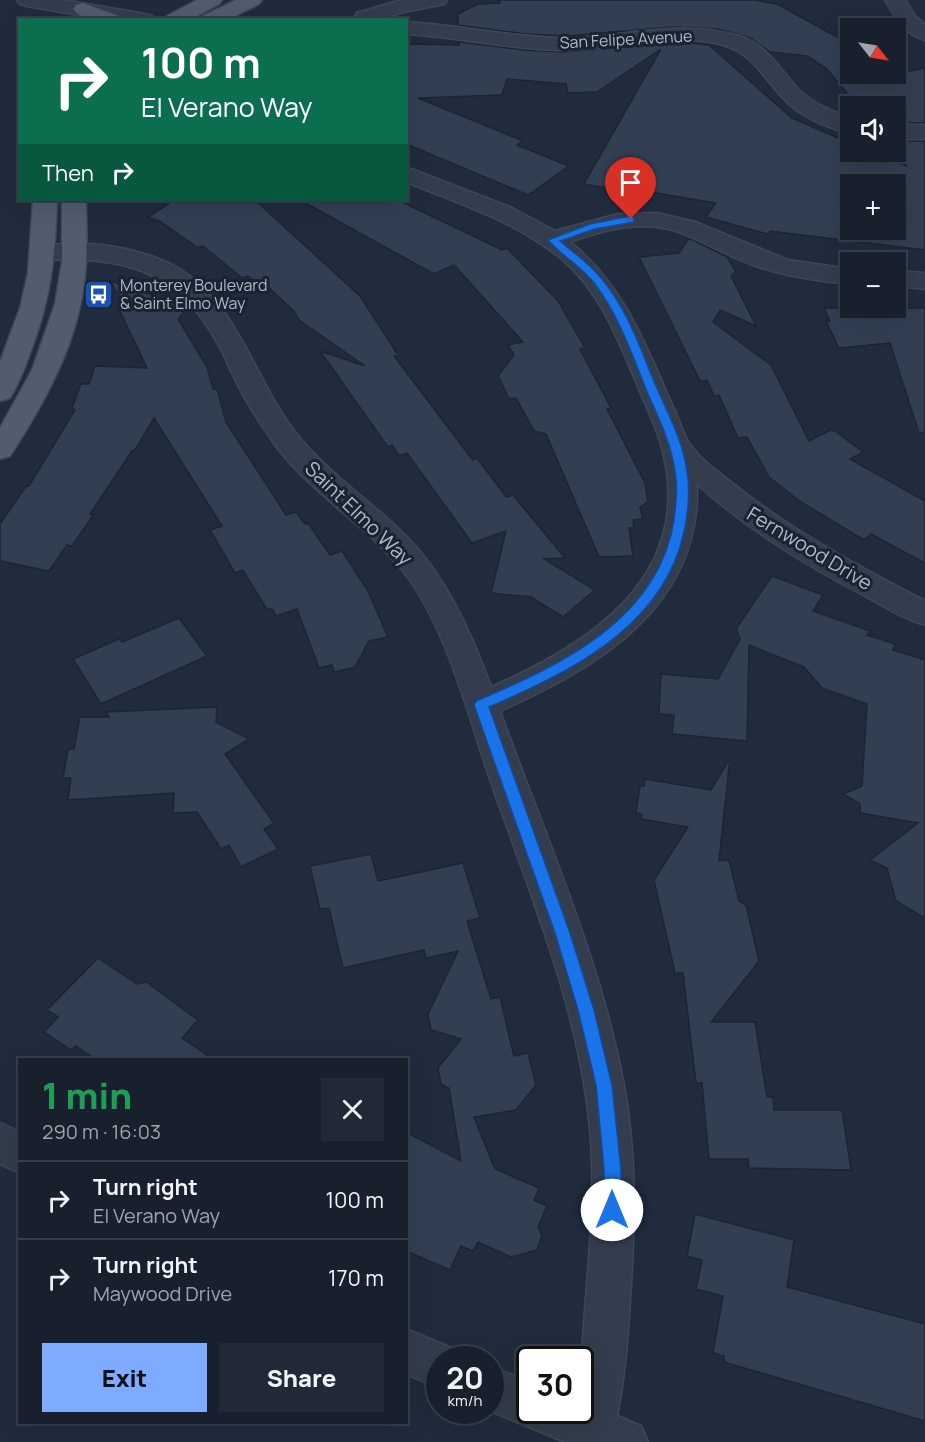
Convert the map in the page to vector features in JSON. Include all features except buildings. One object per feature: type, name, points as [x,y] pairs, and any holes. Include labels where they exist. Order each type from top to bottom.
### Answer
[{"type":"main road","points":[[178,18],[212,0]]},
{"type":"main road","points":[[214,18],[252,0]]},
{"type":"main road","points":[[235,18],[252,0]]},
{"type":"main road","points":[[83,9],[107,18]]},
{"type":"main road","points":[[0,450],[32,397],[50,356],[72,285],[59,252],[45,201]]},
{"type":"main road","points":[[0,392],[27,329],[37,293],[59,252],[75,201]]},
{"type":"street","points":[[364,18],[401,6],[437,0]]},
{"type":"street","points":[[895,0],[908,21],[925,34]]},
{"type":"street","points":[[38,1],[134,18]]},
{"type":"street","name":"San Felipe Avenue","points":[[408,28],[565,44],[599,43],[666,35],[711,36],[750,48],[765,58],[790,93],[806,106],[840,123]]},
{"type":"street","points":[[906,132],[925,132]]},
{"type":"street","points":[[408,175],[504,214],[553,240],[597,279],[614,303],[676,446],[682,472],[683,501],[678,532],[667,567],[647,600],[616,631],[576,658],[533,682],[481,705]]},
{"type":"street","points":[[553,240],[593,226],[618,220],[643,218],[695,229],[737,250],[788,268],[840,275]]},
{"type":"street","name":"Saint Elmo Way","points":[[59,252],[118,254],[142,260],[185,285],[208,309],[228,336],[267,412],[292,448],[324,482],[398,544],[424,579],[448,621],[481,705],[562,933],[586,1010],[604,1085],[612,1169],[613,1250],[601,1438]]},
{"type":"street","points":[[906,280],[925,281]]},
{"type":"street","name":"Fernwood Drive","points":[[676,446],[710,481],[786,538],[834,567],[925,614]]},
{"type":"street","points":[[0,1142],[18,1153]]},
{"type":"street","points":[[408,1351],[426,1359]]},
{"type":"street","points":[[572,1424],[601,1438]]},
{"type":"place","name":"Monterey Boulevard & Saint Elmo Way","points":[[99,294]]},
{"type":"route","points":[[612,1210],[612,1169],[604,1085],[586,1010],[562,933],[481,705],[533,682],[576,658],[616,631],[647,600],[667,567],[678,532],[683,501],[682,472],[676,446],[635,350],[614,303],[597,279],[575,257],[553,240],[593,226],[631,219]]}]
